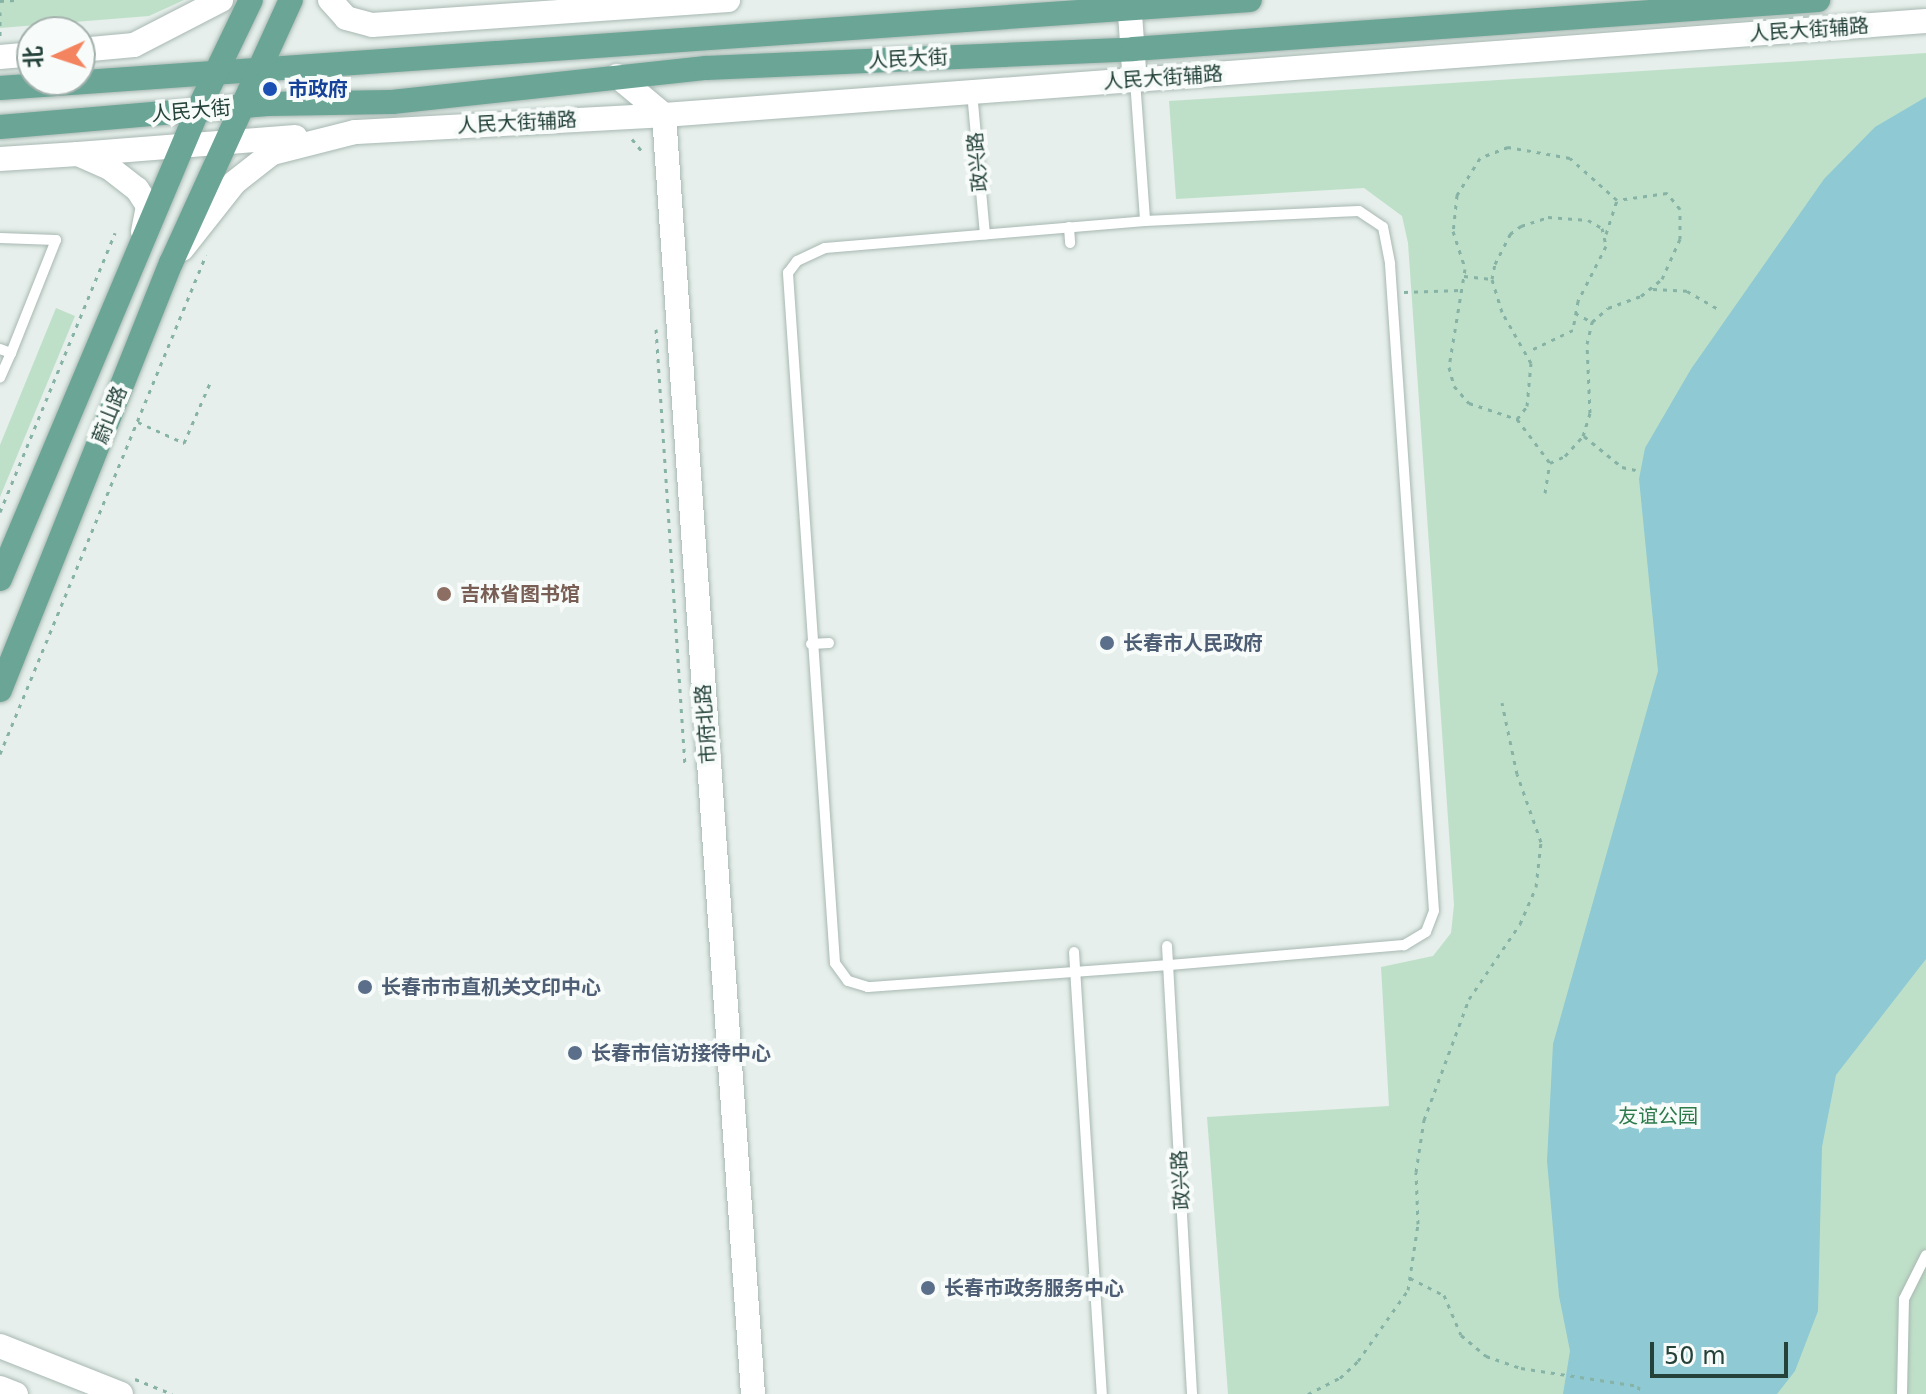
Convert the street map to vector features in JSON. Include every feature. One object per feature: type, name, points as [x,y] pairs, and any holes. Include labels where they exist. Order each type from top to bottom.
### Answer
[{"type":"main road","points":[[96,49],[134,45],[221,0]]},
{"type":"main road","name":"蔚山路","points":[[1,576],[197,112],[251,0]]},
{"type":"main road","name":"蔚山路","points":[[0,690],[171,263],[223,142],[244,106],[291,0]]},
{"type":"main road","points":[[330,0],[346,18],[372,25],[728,0]]},
{"type":"main road","name":"人民大街","points":[[0,88],[1129,4],[1250,0]]},
{"type":"main road","name":"人民大街","points":[[0,127],[244,106],[392,102],[617,76],[1133,49],[1818,0]]},
{"type":"main road","points":[[1129,4],[1135,80]]},
{"type":"main road","name":"人民大街辅路","points":[[355,132],[664,115],[1926,21]]},
{"type":"main road","points":[[617,76],[664,115]]},
{"type":"main road","name":"市府北路","points":[[664,115],[753,1394]]},
{"type":"main road","points":[[0,159],[355,132]]},
{"type":"main road","points":[[171,263],[235,182],[272,153],[355,132]]},
{"type":"main road","points":[[78,154],[111,169],[137,189],[148,206],[139,254]]},
{"type":"main road","points":[[0,1346],[121,1394]]},
{"type":"main road","points":[[0,1388],[16,1394]]},
{"type":"lane","points":[[1135,80],[1145,221]]},
{"type":"lane","name":"政兴路","points":[[972,90],[985,234]]},
{"type":"lane","points":[[1359,211],[1383,227],[1392,292],[1434,911],[1426,932],[1404,945],[868,987],[848,981],[835,963],[788,273],[797,261],[825,248],[1069,227],[1359,211]]},
{"type":"lane","points":[[1069,227],[1070,243]]},
{"type":"lane","points":[[0,238],[56,240],[5,351],[0,378]]},
{"type":"lane","points":[[811,644],[829,643]]},
{"type":"lane","name":"政兴路","points":[[1167,946],[1192,1394]]},
{"type":"lane","points":[[1074,952],[1102,1394]]},
{"type":"lane","points":[[1902,1394],[1904,1299],[1926,1255]]},
{"type":"path","points":[[0,1],[15,0]]},
{"type":"path","points":[[0,12],[0,36]]},
{"type":"path","points":[[625,136],[637,141],[645,169]]},
{"type":"path","points":[[1545,493],[1550,463],[1517,419],[1476,407],[1454,386],[1450,350],[1465,258],[1453,231],[1455,204],[1464,179],[1480,158],[1494,150],[1527,146],[1554,152],[1583,166],[1617,200]]},
{"type":"path","points":[[1550,463],[1565,456],[1583,436],[1593,398],[1587,344],[1592,322],[1652,289],[1676,253],[1680,209],[1667,193],[1617,200]]},
{"type":"path","points":[[1529,351],[1569,334],[1575,313],[1602,263],[1606,234],[1617,200]]},
{"type":"path","points":[[1517,419],[1531,393],[1529,351],[1502,312],[1492,279],[1503,246],[1521,226],[1548,217],[1578,216],[1606,234]]},
{"type":"path","points":[[0,512],[115,233]]},
{"type":"path","points":[[0,754],[211,244]]},
{"type":"path","points":[[1464,276],[1492,279]]},
{"type":"path","points":[[1652,289],[1687,291],[1720,310]]},
{"type":"path","points":[[1392,292],[1461,290]]},
{"type":"path","points":[[82,314],[97,304]]},
{"type":"path","points":[[1575,313],[1592,322]]},
{"type":"path","points":[[656,325],[685,763]]},
{"type":"path","points":[[138,422],[184,443],[210,383]]},
{"type":"path","points":[[1583,436],[1622,467],[1636,470]]},
{"type":"path","points":[[1308,1394],[1340,1378],[1358,1361],[1388,1325],[1410,1278],[1424,1120],[1469,999],[1524,917],[1540,865],[1536,818],[1517,774],[1502,703]]},
{"type":"path","points":[[1410,1278],[1444,1295],[1461,1335],[1486,1356],[1543,1372],[1639,1386],[1638,1394]]},
{"type":"green space","points":[[0,0],[184,0],[149,16],[96,20],[96,16],[16,16],[16,27],[0,28]]},
{"type":"green space","name":"友谊公园","points":[[1926,53],[1926,1394],[1228,1394],[1207,1117],[1389,1106],[1381,967],[1433,956],[1451,933],[1454,905],[1408,243],[1402,216],[1364,188],[1176,199],[1169,101]]},
{"type":"green space","points":[[56,308],[75,316],[0,497],[0,445]]},
{"type":"water","points":[[1926,97],[1926,959],[1836,1075],[1822,1147],[1818,1311],[1795,1371],[1777,1394],[1563,1394],[1570,1351],[1559,1296],[1547,1161],[1553,1044],[1658,671],[1639,479],[1645,448],[1691,369],[1824,179],[1875,127]]},
{"type":"place","name":"市政府","points":[[270,89]]},
{"type":"place","name":"吉林省图书馆","points":[[444,594]]},
{"type":"place","name":"长春市人民政府","points":[[1107,643]]},
{"type":"place","name":"长春市市直机关文印中心","points":[[365,987]]},
{"type":"place","name":"长春市信访接待中心","points":[[575,1053]]},
{"type":"place","name":"长春市政务服务中心","points":[[928,1288]]}]
